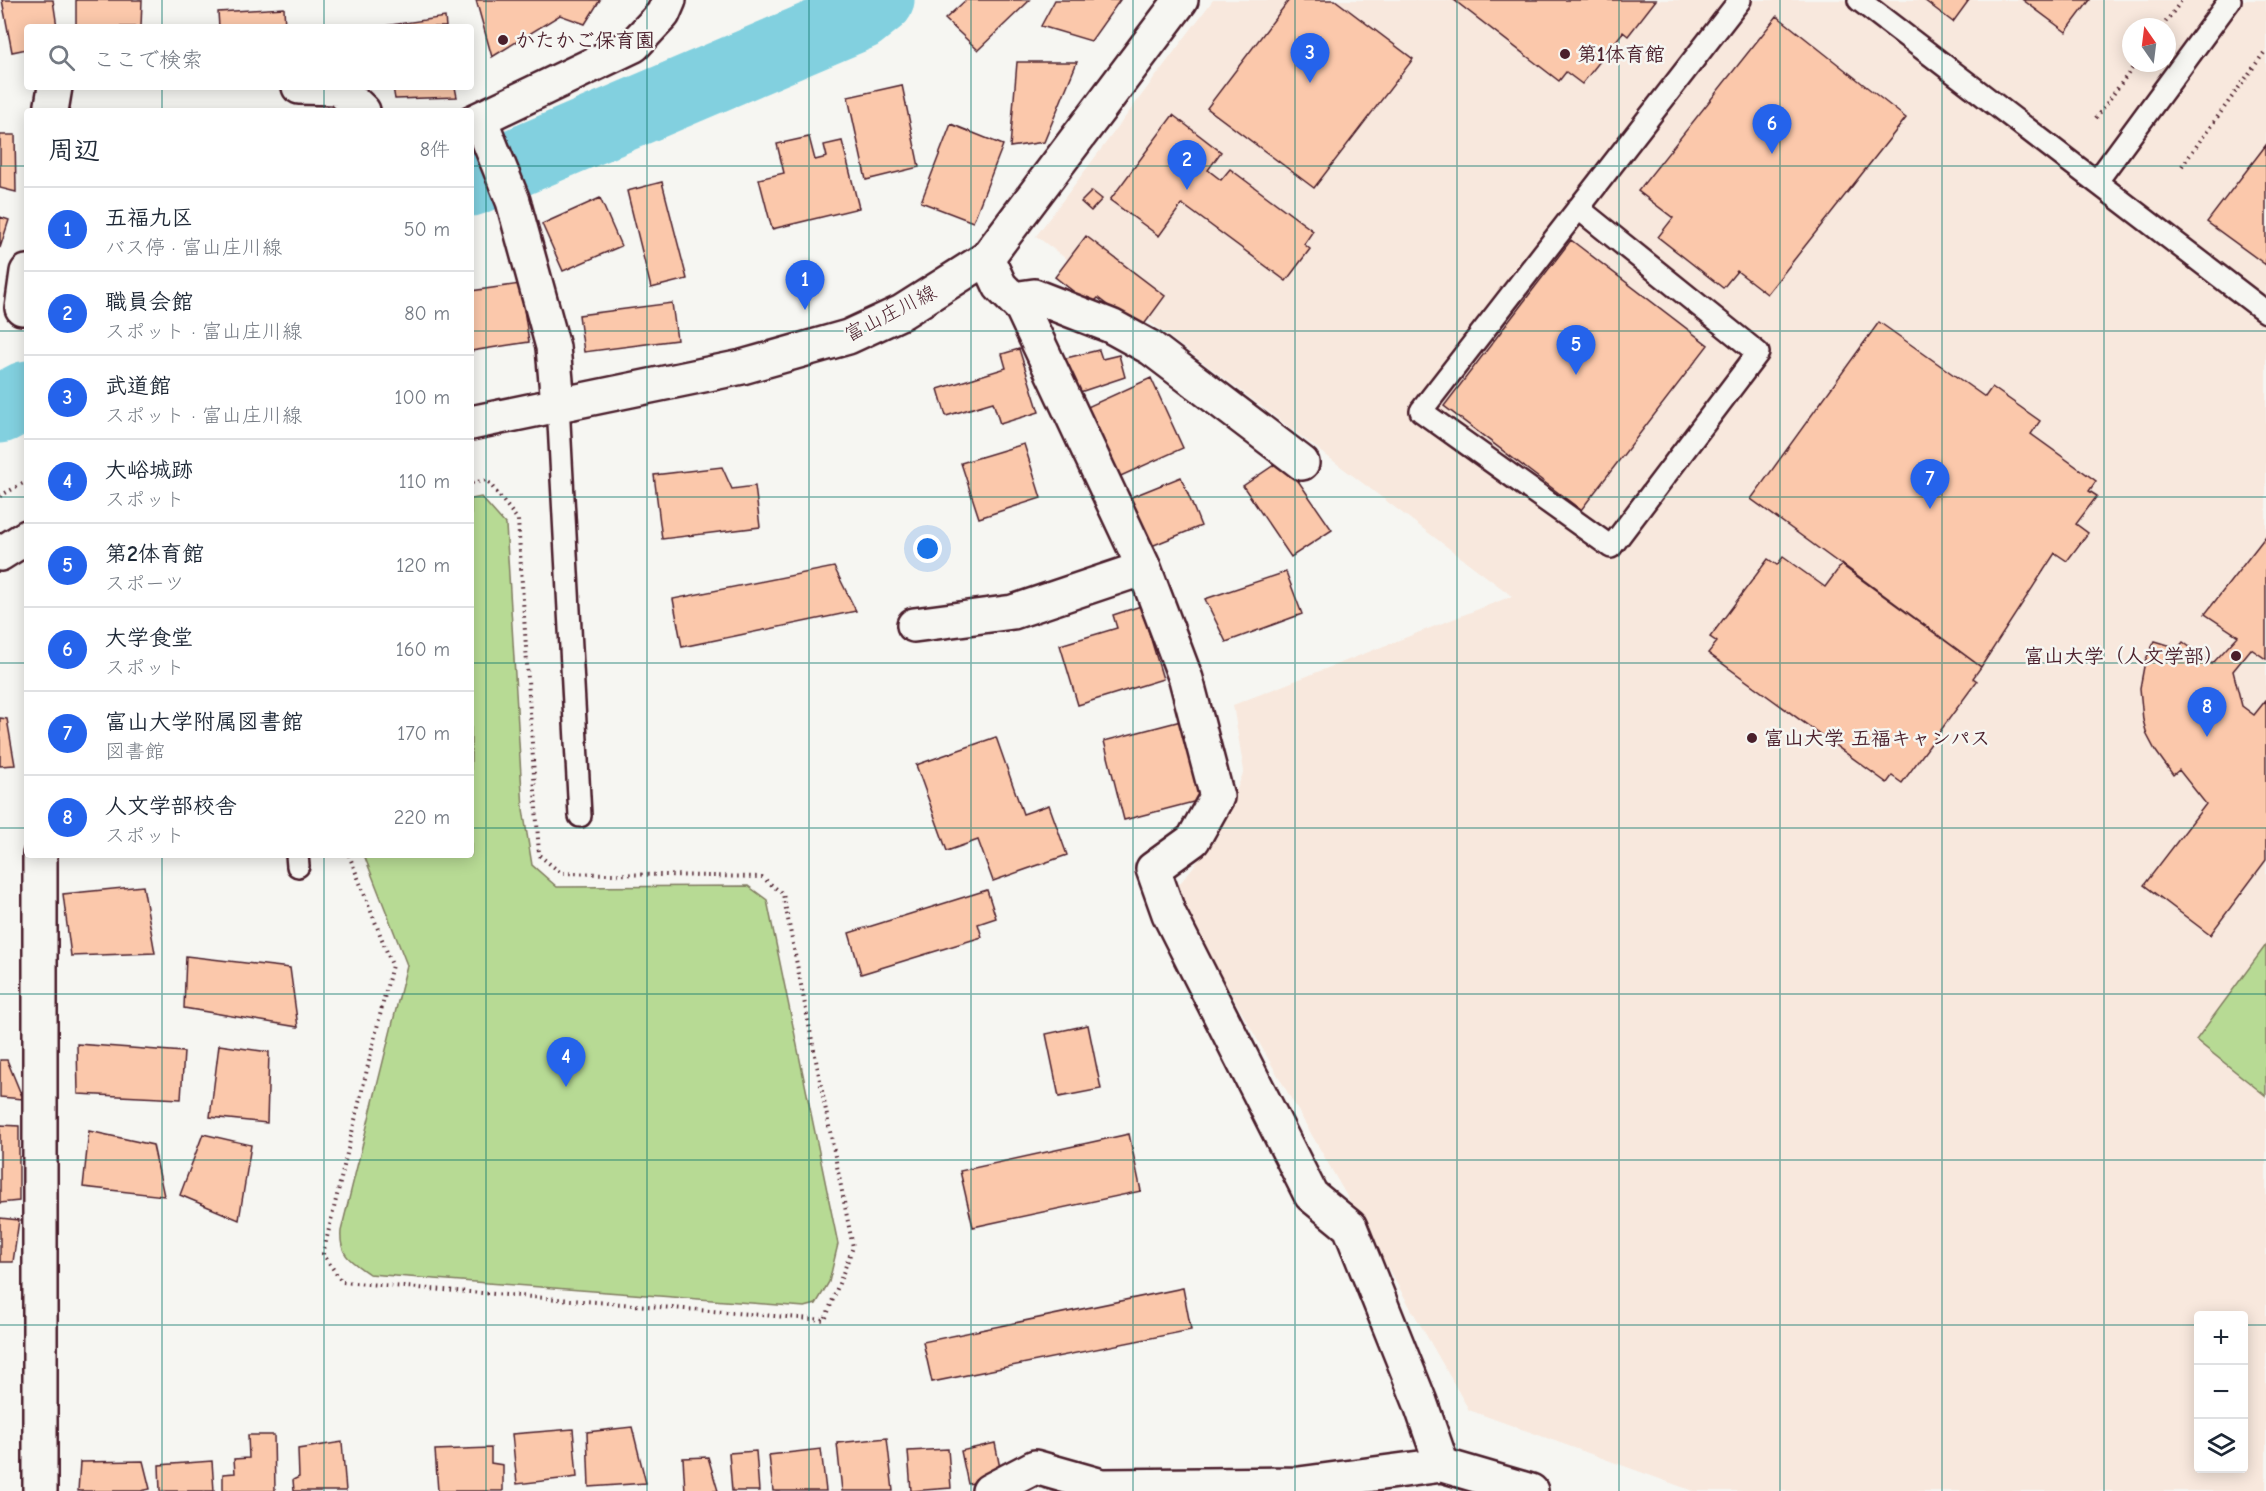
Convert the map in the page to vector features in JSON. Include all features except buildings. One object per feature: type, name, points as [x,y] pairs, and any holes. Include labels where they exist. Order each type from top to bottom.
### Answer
[{"type":"street","points":[[558,404],[553,348],[513,201],[493,151],[475,121],[634,45],[663,14],[669,0]]},
{"type":"street","name":"富山庄川線","points":[[474,422],[742,366],[848,337],[902,312],[987,258],[1180,0]]},
{"type":"street","points":[[52,108],[54,90]]},
{"type":"street","points":[[341,90],[360,108]]},
{"type":"street","points":[[987,258],[1000,286],[1022,308],[1144,568],[1186,679],[1217,797],[1193,840],[1153,869],[1169,914],[1311,1195],[1350,1227],[1420,1402],[1442,1465]]},
{"type":"street","points":[[24,294],[22,308],[24,307]]},
{"type":"street","points":[[1013,299],[1034,296],[1112,326],[1141,343],[1302,463]]},
{"type":"street","points":[[0,554],[24,539]]},
{"type":"street","points":[[914,625],[1013,612],[1144,568]]},
{"type":"street","points":[[40,858],[40,1491]]},
{"type":"street","points":[[989,1491],[1035,1467],[1102,1486],[1296,1488],[1442,1465],[1531,1491]]},
{"type":"lane","points":[[1578,208],[1758,353],[1611,548],[1421,411],[1578,208],[1740,0]]},
{"type":"lane","points":[[1859,0],[2266,312]]},
{"type":"lane","points":[[2097,181],[2230,0]]},
{"type":"lane","points":[[558,404],[580,816]]},
{"type":"path","points":[[2169,18],[2182,0]]},
{"type":"path","points":[[2182,166],[2266,50]]},
{"type":"path","points":[[2096,118],[2129,72]]},
{"type":"path","points":[[350,858],[392,965],[323,1254],[342,1282],[825,1320],[854,1247],[783,894],[762,877],[561,873],[539,855],[518,520],[487,480],[474,482]]},
{"type":"path","points":[[0,496],[24,483]]},
{"type":"shaded area","name":"富山大学 五福キャンパス","points":[[1213,0],[2266,0],[2266,1491],[1693,1491],[1469,1410],[1173,892],[1218,836],[1244,771],[1233,705],[1512,596],[1036,236]]},
{"type":"green space","points":[[481,497],[506,525],[523,809],[532,865],[557,887],[748,886],[767,900],[838,1244],[829,1282],[816,1304],[805,1307],[369,1274],[344,1252],[341,1231],[407,965],[365,858],[474,858],[474,498]]},
{"type":"green space","points":[[2266,945],[2266,1096],[2196,1040]]},
{"type":"waterway","points":[[474,181],[860,16],[880,0]]},
{"type":"waterway","points":[[0,409],[24,397]]},
{"type":"place","name":"かたかご保育園","points":[[503,40]]},
{"type":"place","name":"第1体育館","points":[[1565,54]]},
{"type":"place","name":"武道館","points":[[1310,83]]},
{"type":"place","name":"大学食堂","points":[[1772,154]]},
{"type":"place","name":"職員会館","points":[[1187,190]]},
{"type":"place","name":"五福九区","points":[[805,310]]},
{"type":"place","name":"第2体育館","points":[[1576,375]]},
{"type":"place","name":"富山大学附属図書館","points":[[1930,509]]},
{"type":"place","name":"富山大学（人文学部）","points":[[2236,656]]},
{"type":"place","name":"人文学部校舎","points":[[2207,737]]},
{"type":"place","name":"富山大学 五福キャンパス","points":[[1752,738]]},
{"type":"place","name":"大峪城跡","points":[[566,1087]]}]
